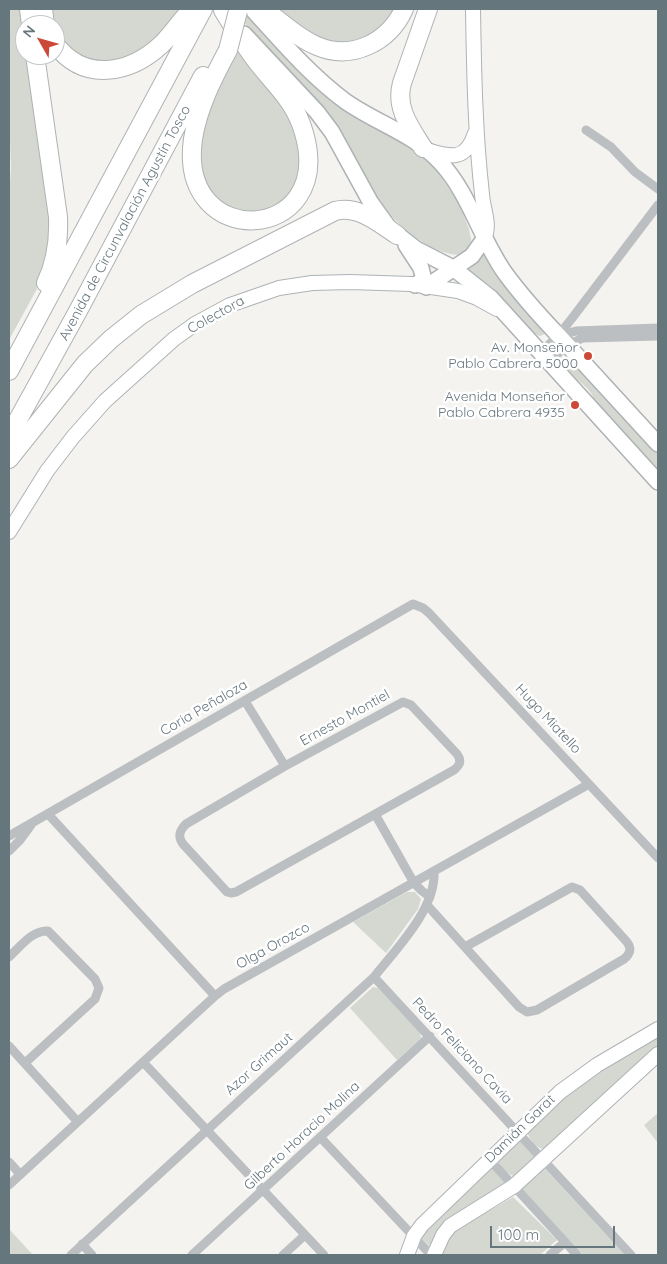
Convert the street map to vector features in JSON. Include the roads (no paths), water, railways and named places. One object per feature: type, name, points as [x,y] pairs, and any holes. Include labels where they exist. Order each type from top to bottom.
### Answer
[{"type":"highway","points":[[263,9],[307,41],[317,46],[338,51],[360,49],[383,38],[393,28],[404,9]]},
{"type":"highway","points":[[425,149],[405,119],[399,94],[428,9]]},
{"type":"highway","points":[[224,46],[198,118],[193,148],[194,175],[203,196],[216,208],[236,219],[260,221],[276,216],[284,211],[298,197],[306,179],[309,161],[308,152],[304,133],[292,106],[278,84],[253,56],[234,10]]},
{"type":"highway","name":"Avenida de Circunvalación Agustín Tosco","points":[[9,436],[224,46],[234,10]]},
{"type":"highway","points":[[65,55],[80,65],[98,70],[117,70],[137,62],[153,52],[196,12]]},
{"type":"highway","points":[[9,371],[196,12]]},
{"type":"highway","points":[[9,352],[50,275],[58,242],[58,217],[36,65]]},
{"type":"highway","points":[[9,459],[60,394],[97,351],[141,315],[174,294],[335,211],[348,210],[363,214],[400,237]]},
{"type":"main road","points":[[421,286],[472,256],[484,239],[488,228],[482,200],[475,133],[473,9]]},
{"type":"main road","points":[[234,10],[346,102],[425,149],[440,162],[454,180],[484,239],[511,281],[658,444]]},
{"type":"main road","points":[[234,10],[324,121],[338,141],[371,203],[383,221],[416,249],[453,268],[483,290],[507,314],[658,482]]},
{"type":"main road","points":[[425,149],[449,156],[459,156],[469,148],[475,133]]},
{"type":"main road","points":[[400,237],[423,272],[421,286]]},
{"type":"main road","name":"Colectora","points":[[9,532],[47,471],[89,418],[137,371],[195,324],[239,301],[265,291],[312,283],[337,282],[421,286],[467,294],[507,314]]},
{"type":"main road","name":"Damián Garat","points":[[407,1255],[414,1236],[422,1225],[568,1085],[658,1029]]},
{"type":"main road","points":[[432,1255],[450,1226],[514,1186],[658,1054]]},
{"type":"street","points":[[586,130],[611,147],[635,172],[658,189]]},
{"type":"street","points":[[545,357],[563,340],[658,205]]},
{"type":"street","points":[[545,357],[576,331],[658,328]]},
{"type":"street","points":[[563,340],[658,336]]},
{"type":"street","name":"Coria Peñaloza","points":[[9,836],[413,604]]},
{"type":"street","name":"Hugo Miatello","points":[[413,604],[429,613],[658,858]]},
{"type":"street","points":[[245,701],[285,766],[186,824],[180,832],[182,844],[227,892],[236,892],[375,814],[414,883],[465,947],[519,1007],[527,1012],[532,1012],[624,959],[630,953],[627,942],[580,890],[572,887],[465,947]]},
{"type":"street","name":"Ernesto Montiel","points":[[285,766],[399,703],[411,705],[457,754],[460,762],[454,770],[375,814]]},
{"type":"street","name":"Olga Orozco","points":[[9,1184],[215,996],[589,784]]},
{"type":"street","points":[[48,814],[215,996]]},
{"type":"street","points":[[9,851],[33,822]]},
{"type":"street","name":"Azor Grimaut","points":[[71,1255],[374,977],[406,936],[428,901],[434,881],[434,872]]},
{"type":"street","points":[[9,957],[33,935],[38,932],[48,931],[95,979],[99,988],[96,999],[25,1063]]},
{"type":"street","name":"Pedro Feliciano Cavia","points":[[374,977],[631,1255]]},
{"type":"street","name":"Gilberto Horacio Molina","points":[[192,1255],[430,1036]]},
{"type":"street","points":[[9,1046],[77,1121]]},
{"type":"street","points":[[143,1062],[324,1255]]},
{"type":"street","points":[[320,1137],[432,1255]]},
{"type":"street","points":[[489,1159],[577,1255]]},
{"type":"street","points":[[9,1162],[20,1174]]},
{"type":"street","points":[[283,1255],[305,1235]]},
{"type":"street","points":[[550,1255],[565,1242]]},
{"type":"street","points":[[82,1244],[92,1255]]},
{"type":"place","name":"Av. Monseñor Pablo Cabrera 5000","points":[[588,356]]},
{"type":"place","name":"Avenida Monseñor Pablo Cabrera 4935","points":[[575,405]]}]
